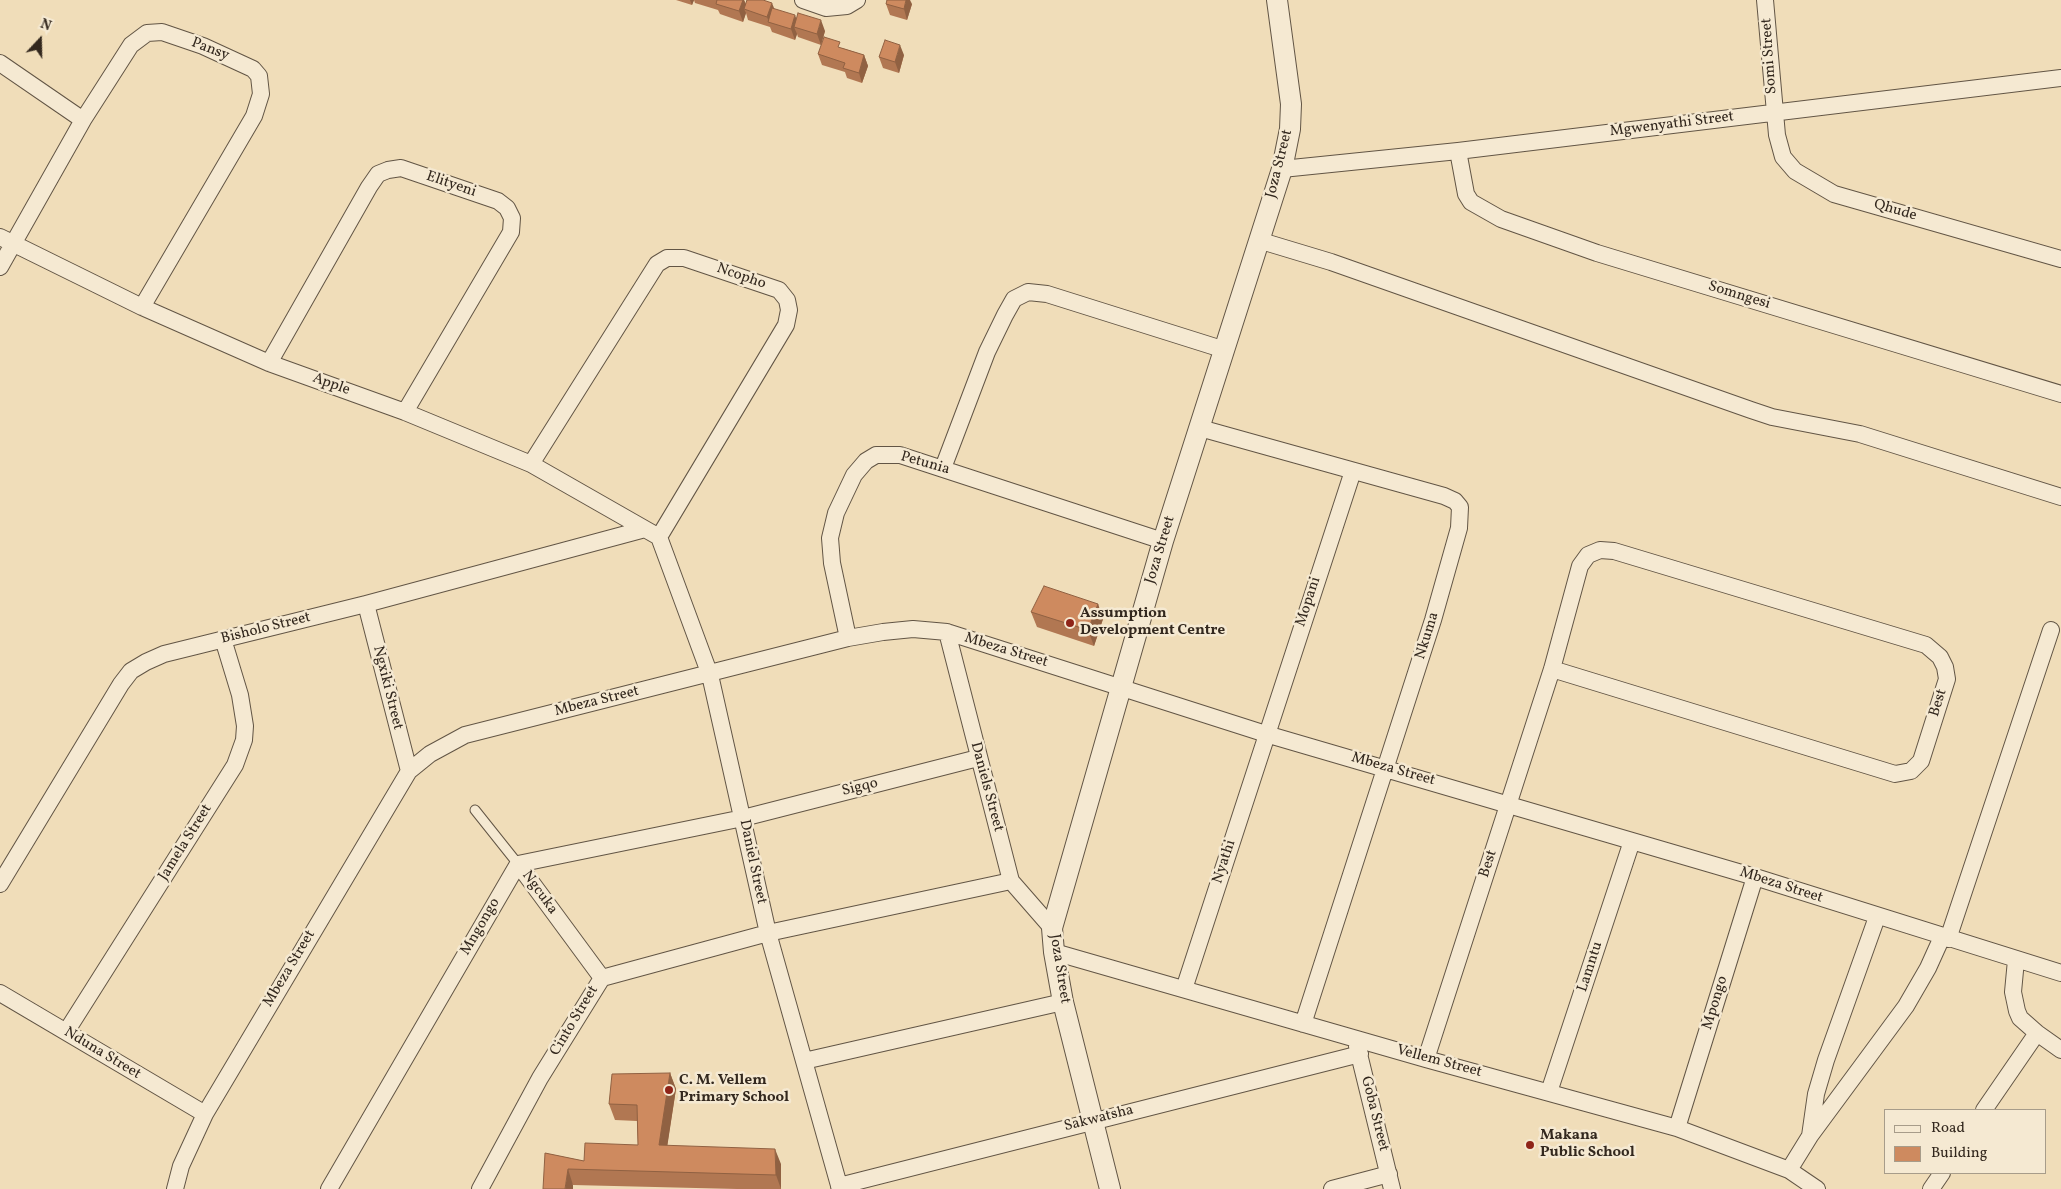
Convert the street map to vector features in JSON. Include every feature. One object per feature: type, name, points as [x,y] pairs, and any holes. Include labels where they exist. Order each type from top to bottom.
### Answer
[{"type":"street","points":[[803,0],[826,8],[848,6],[857,0]]},
{"type":"street","name":"Joza Street","points":[[1110,1189],[1064,1002],[1054,952],[1052,928],[1163,541],[1282,169],[1290,128],[1291,104],[1277,0]]},
{"type":"street","name":"Somi Street","points":[[1765,0],[1774,113]]},
{"type":"street","name":"Pansy","points":[[0,267],[6,240],[82,120],[132,45],[139,37],[154,31],[202,46],[243,63],[259,76],[261,94],[254,116],[142,307]]},
{"type":"street","points":[[0,63],[16,76],[82,120]]},
{"type":"street","name":"Mgwenyathi Street","points":[[1282,169],[1458,151],[2061,78]]},
{"type":"street","name":"Qhude","points":[[1774,113],[1777,135],[1784,157],[1795,171],[1834,194],[2061,259]]},
{"type":"street","name":"Somngesi","points":[[1458,151],[1466,194],[1471,202],[1501,219],[1597,253],[2061,394]]},
{"type":"street","name":"Elityeni","points":[[269,363],[369,186],[378,174],[401,168],[498,201],[506,208],[512,218],[511,232],[405,412]]},
{"type":"street","name":"Apple","points":[[6,240],[142,307],[269,363],[405,412],[531,464],[652,533]]},
{"type":"street","points":[[1258,240],[1350,268],[1758,412],[1883,440],[2061,497]]},
{"type":"street","name":"Ncopho","points":[[531,464],[657,264],[667,258],[684,258],[778,290],[787,300],[789,310],[786,325],[652,533]]},
{"type":"street","points":[[943,468],[987,352],[1014,299],[1028,292],[1047,294],[1225,350]]},
{"type":"street","name":"Nkuma","points":[[1200,428],[1444,496],[1455,501],[1460,507],[1460,528],[1387,769],[1303,1024]]},
{"type":"street","name":"Petunia","points":[[848,638],[832,563],[830,538],[836,513],[854,475],[866,462],[876,455],[900,455],[1163,541]]},
{"type":"street","name":"Mopani","points":[[1266,734],[1352,471]]},
{"type":"street","name":"Bisholo Street","points":[[0,884],[121,684],[132,671],[164,654],[652,533]]},
{"type":"street","name":"Daniel Street","points":[[652,533],[710,675],[768,933],[839,1187]]},
{"type":"street","name":"Best","points":[[1426,1059],[1552,669],[1580,566],[1588,555],[1600,550],[1623,554],[1926,645],[1940,657],[1945,667],[1947,679],[1921,761],[1911,770],[1895,774],[1552,669]]},
{"type":"street","name":"Ngxiki Street","points":[[366,604],[409,771]]},
{"type":"street","name":"Mbeza Street","points":[[176,1189],[181,1166],[205,1114],[409,771],[430,754],[465,735],[710,675],[848,638],[913,629],[947,632],[1266,734],[1755,877],[1877,917],[2061,973]]},
{"type":"street","points":[[1789,1170],[1810,1136],[1906,1006],[1945,938],[2051,630]]},
{"type":"street","name":"Daniels Street","points":[[947,632],[1011,881],[1052,928]]},
{"type":"street","name":"Jamela Street","points":[[66,1032],[235,765],[244,740],[246,726],[240,695],[223,639]]},
{"type":"street","name":"Nyathi","points":[[1184,989],[1266,734]]},
{"type":"street","name":"Sigqo","points":[[743,818],[978,758]]},
{"type":"street","points":[[518,864],[743,818]]},
{"type":"street","name":"Lamntu","points":[[1549,1092],[1632,841]]},
{"type":"street","name":"Ngcuka","points":[[518,864],[602,978]]},
{"type":"street","name":"Mngongo","points":[[329,1189],[518,864]]},
{"type":"street","name":"Mpongo","points":[[1677,1128],[1755,877]]},
{"type":"street","name":"Cinto Street","points":[[480,1189],[540,1078],[602,978],[768,933],[1011,881]]},
{"type":"street","points":[[1810,1136],[1816,1094],[1826,1060],[1877,917]]},
{"type":"street","name":"Vellem Street","points":[[1054,952],[1303,1024],[1358,1047],[1426,1059],[1677,1128],[1789,1170],[1817,1189]]},
{"type":"street","points":[[2016,960],[2013,992],[2020,1018],[2061,1050]]},
{"type":"street","name":"Nduna Street","points":[[0,993],[205,1114]]},
{"type":"street","points":[[804,1062],[1064,1002]]},
{"type":"street","points":[[1985,1109],[2037,1033]]},
{"type":"street","name":"Sakwatsha","points":[[839,1187],[1358,1047]]},
{"type":"street","name":"Goba Street","points":[[1358,1047],[1391,1182]]},
{"type":"street","points":[[1931,1189],[1941,1174]]},
{"type":"street","points":[[1332,1189],[1391,1182]]},
{"type":"lane","name":"Ngcuka","points":[[475,810],[518,864]]},
{"type":"building","points":[[717,0],[743,0],[739,11],[716,4]]},
{"type":"building","points":[[747,0],[763,0],[772,3],[767,17],[744,9]]},
{"type":"building","points":[[887,0],[906,0],[904,9],[886,4]]},
{"type":"building","points":[[772,8],[795,15],[791,29],[768,22]]},
{"type":"building","points":[[798,13],[821,20],[817,34],[794,27]]},
{"type":"building","points":[[824,37],[840,42],[838,47],[864,55],[859,73],[843,68],[845,63],[818,54]]},
{"type":"building","points":[[885,40],[900,45],[895,62],[879,57]]},
{"type":"building","points":[[1044,586],[1098,604],[1088,630],[1031,612]]},
{"type":"building","points":[[670,1073],[659,1145],[775,1149],[776,1175],[568,1169],[565,1189],[543,1189],[545,1153],[584,1161],[585,1143],[638,1145],[637,1105],[609,1104],[612,1074]]},
{"type":"place","name":"Assumption Development Centre","points":[[1070,623]]},
{"type":"place","name":"C. M. Vellem Primary School","points":[[669,1090]]},
{"type":"place","name":"Makana Public School","points":[[1530,1145]]}]
